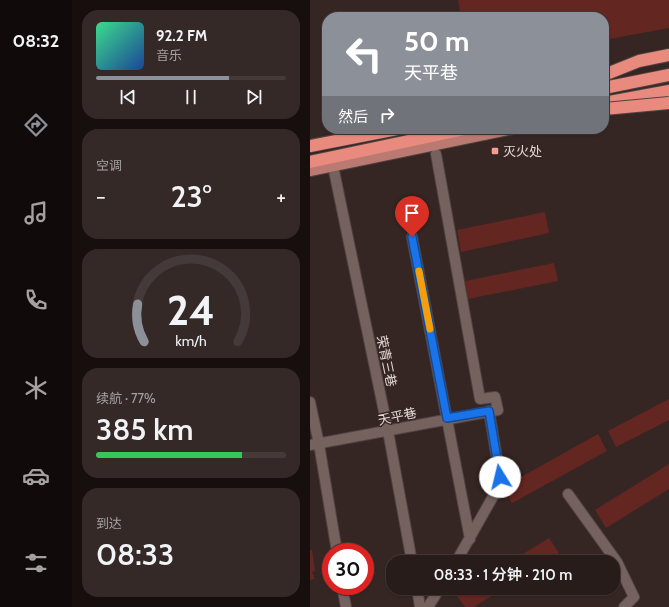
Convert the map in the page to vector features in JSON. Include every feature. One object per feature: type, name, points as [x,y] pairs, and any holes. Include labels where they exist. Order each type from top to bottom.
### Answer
[{"type":"highway","points":[[609,73],[639,61],[669,55]]},
{"type":"highway","points":[[609,87],[669,75]]},
{"type":"highway","points":[[609,102],[669,91]]},
{"type":"highway","points":[[609,110],[669,104]]},
{"type":"highway","points":[[310,145],[370,134]]},
{"type":"highway","points":[[310,162],[442,134]]},
{"type":"main road","points":[[609,84],[669,71]]},
{"type":"main road","points":[[609,109],[669,97]]},
{"type":"main road","points":[[310,145],[362,134]]},
{"type":"main road","points":[[310,171],[488,134]]},
{"type":"street","points":[[436,154],[480,399],[495,397],[498,410],[489,411],[500,477],[495,493],[460,555]]},
{"type":"street","name":"荣青三巷","points":[[333,166],[388,431],[411,555]]},
{"type":"street","points":[[412,237],[470,540]]},
{"type":"street","points":[[310,402],[314,444],[335,543]]},
{"type":"street","name":"天平巷","points":[[314,444],[489,411]]},
{"type":"street","points":[[568,494],[617,562],[634,597],[624,607]]},
{"type":"street","points":[[344,595],[346,607]]},
{"type":"street","points":[[418,595],[420,607]]},
{"type":"street","points":[[428,607],[436,595]]},
{"type":"building","points":[[458,0],[669,0],[669,28],[609,39],[609,12],[460,12]]},
{"type":"building","points":[[545,212],[549,233],[461,252],[457,230]]},
{"type":"building","points":[[554,263],[558,281],[468,299],[465,281]]},
{"type":"building","points":[[669,399],[669,420],[616,447],[608,431]]},
{"type":"building","points":[[598,434],[607,451],[512,503],[503,487]]},
{"type":"building","points":[[669,464],[669,489],[606,528],[595,510]]},
{"type":"building","points":[[549,538],[559,553],[556,555],[521,555]]},
{"type":"building","points":[[310,550],[312,550],[315,571],[312,572],[315,579],[310,580]]},
{"type":"building","points":[[493,595],[474,607],[465,607],[457,596]]},
{"type":"slow traffic","points":[[419,271],[430,329]]},
{"type":"place","name":"灭火处","points":[[495,151]]},
{"type":"route","points":[[412,237],[447,418],[489,411],[500,477]]}]
